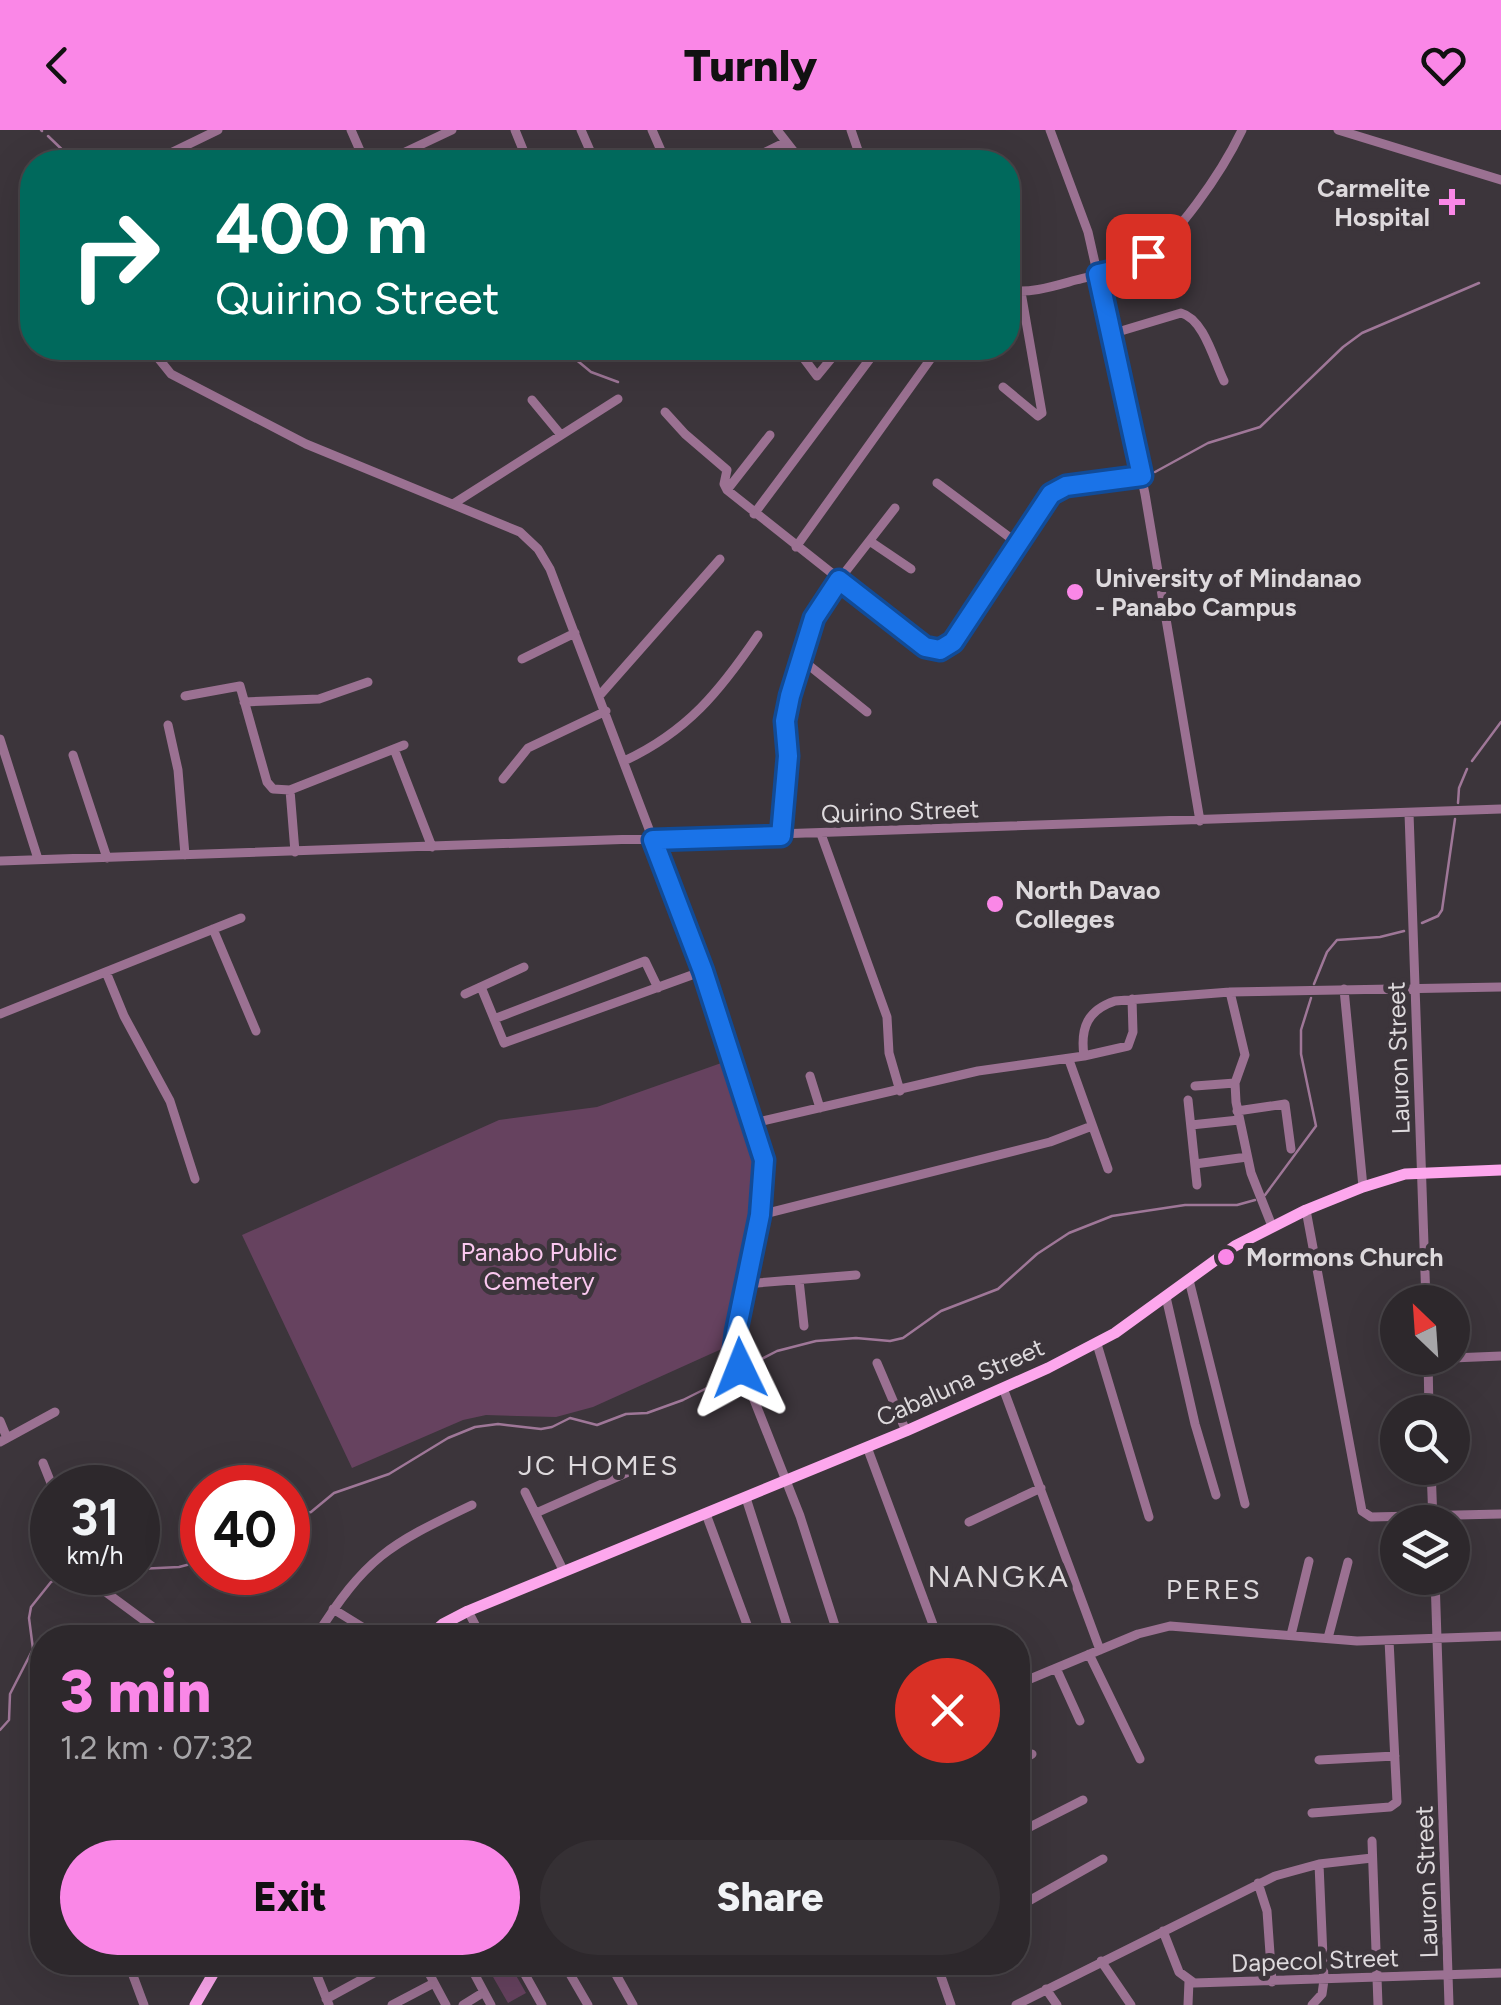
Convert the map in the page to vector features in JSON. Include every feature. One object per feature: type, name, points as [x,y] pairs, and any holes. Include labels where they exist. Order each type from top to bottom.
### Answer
[{"type":"main road","name":"Cabaluna Street","points":[[447,1625],[468,1611],[867,1448],[1097,1344],[1236,1246],[1306,1210],[1362,1187],[1422,1172],[1501,1170]]},
{"type":"main road","points":[[196,2005],[213,1975]]},
{"type":"street","points":[[177,150],[218,130]]},
{"type":"street","points":[[410,150],[452,130]]},
{"type":"street","points":[[776,130],[792,150]]},
{"type":"street","points":[[1050,130],[1078,202],[1112,334],[1142,476],[1200,821]]},
{"type":"street","points":[[1003,387],[1032,413],[1042,413],[1021,292],[1138,262],[1156,249],[1219,172],[1242,130]]},
{"type":"street","points":[[1338,130],[1374,136],[1501,180]]},
{"type":"street","points":[[770,150],[786,142]]},
{"type":"street","points":[[1112,334],[1181,312],[1187,314],[1196,323],[1224,381]]},
{"type":"street","points":[[159,360],[182,380],[306,444],[510,527],[529,540],[550,570],[703,971],[754,1123],[765,1168],[760,1215],[736,1332],[736,1357],[787,1481],[835,1625]]},
{"type":"street","points":[[805,360],[817,376],[830,360]]},
{"type":"street","points":[[754,514],[869,360]]},
{"type":"street","points":[[796,547],[930,360]]},
{"type":"street","points":[[452,504],[618,399]]},
{"type":"street","points":[[532,400],[561,435]]},
{"type":"street","points":[[666,412],[727,470],[727,490],[754,514],[925,647],[940,650],[953,642],[1047,498],[1059,489],[1142,476]]},
{"type":"street","points":[[727,490],[770,435]]},
{"type":"street","points":[[937,483],[1017,543]]},
{"type":"street","points":[[781,836],[788,756],[785,721],[814,618],[896,508]]},
{"type":"street","points":[[871,542],[911,569]]},
{"type":"street","points":[[600,695],[720,559]]},
{"type":"street","points":[[522,659],[575,633]]},
{"type":"street","points":[[624,761],[659,744],[685,725],[726,682],[758,634]]},
{"type":"street","points":[[802,658],[867,712]]},
{"type":"street","points":[[244,702],[320,700],[368,682]]},
{"type":"street","points":[[186,696],[236,685],[242,688],[267,782],[273,789],[290,790],[398,747],[432,847]]},
{"type":"street","points":[[504,779],[528,748],[606,711]]},
{"type":"street","points":[[168,725],[178,770],[185,855]]},
{"type":"street","points":[[0,738],[38,859]]},
{"type":"street","points":[[73,755],[107,858]]},
{"type":"street","points":[[290,790],[295,852]]},
{"type":"street","name":"Quirino Street","points":[[0,861],[1501,809]]},
{"type":"street","name":"Lauron Street","points":[[1410,812],[1425,1285]]},
{"type":"street","points":[[821,834],[884,1008],[889,1053],[900,1091]]},
{"type":"street","points":[[0,1014],[241,918]]},
{"type":"street","points":[[213,929],[256,1031]]},
{"type":"street","points":[[494,1019],[645,961],[658,988]]},
{"type":"street","points":[[464,994],[524,967]]},
{"type":"street","points":[[481,987],[504,1043],[703,971]]},
{"type":"street","points":[[106,972],[124,1016],[170,1101],[195,1179]]},
{"type":"street","points":[[1084,1056],[1083,1036],[1089,1015],[1108,1003],[1132,999],[1230,992],[1501,987]]},
{"type":"street","points":[[1344,989],[1362,1187]]},
{"type":"street","points":[[1230,992],[1246,1055],[1235,1083],[1238,1116],[1254,1184],[1272,1226]]},
{"type":"street","points":[[754,1123],[978,1071],[1069,1060],[1128,1046],[1133,1032],[1132,999]]},
{"type":"street","points":[[1069,1060],[1108,1170]]},
{"type":"street","points":[[810,1076],[820,1108]]},
{"type":"street","points":[[1195,1086],[1235,1083]]},
{"type":"street","points":[[1188,1100],[1197,1185]]},
{"type":"street","points":[[1191,1125],[1284,1104],[1291,1149]]},
{"type":"street","points":[[760,1215],[1050,1142],[1092,1126]]},
{"type":"street","points":[[1195,1164],[1247,1158]]},
{"type":"street","points":[[1306,1210],[1362,1512],[1380,1517]]},
{"type":"street","points":[[744,1284],[856,1275]]},
{"type":"street","points":[[798,1280],[804,1326]]},
{"type":"street","points":[[1188,1280],[1245,1504]]},
{"type":"street","points":[[1166,1297],[1216,1496]]},
{"type":"street","points":[[1097,1344],[1149,1516]]},
{"type":"street","points":[[1470,1357],[1501,1356]]},
{"type":"street","points":[[878,1363],[906,1431]]},
{"type":"street","points":[[1003,1388],[1041,1488],[1094,1652],[1140,1759]]},
{"type":"street","points":[[0,1422],[4,1440],[55,1412]]},
{"type":"street","points":[[867,1448],[933,1625]]},
{"type":"street","points":[[536,1513],[658,1460]]},
{"type":"street","points":[[969,1522],[1041,1488]]},
{"type":"street","points":[[525,1492],[564,1572]]},
{"type":"street","points":[[746,1498],[787,1625]]},
{"type":"street","points":[[323,1625],[359,1574],[383,1552],[408,1535],[472,1505]]},
{"type":"street","points":[[706,1514],[747,1625]]},
{"type":"street","points":[[1470,1516],[1501,1514]]},
{"type":"street","points":[[1290,1635],[1310,1562]]},
{"type":"street","points":[[1328,1638],[1348,1562]]},
{"type":"street","points":[[110,1595],[150,1625]]},
{"type":"street","name":"Lauron Street","points":[[1435,1595],[1450,2005]]},
{"type":"street","points":[[333,1610],[358,1625]]},
{"type":"street","points":[[468,1611],[475,1625]]},
{"type":"street","points":[[1030,1679],[1138,1634],[1170,1626],[1390,1640],[1501,1636]]},
{"type":"street","points":[[1312,1813],[1395,1804],[1390,1640]]},
{"type":"street","points":[[1056,1668],[1080,1721]]},
{"type":"street","points":[[1319,1760],[1395,1756]]},
{"type":"street","points":[[1030,1826],[1083,1800]]},
{"type":"street","points":[[1372,1841],[1378,2005]]},
{"type":"street","points":[[1016,2005],[1258,1883],[1296,1868],[1372,1858]]},
{"type":"street","points":[[1030,1899],[1104,1859]]},
{"type":"street","points":[[1312,2005],[1322,1994],[1324,1980],[1319,1864]]},
{"type":"street","points":[[1258,1883],[1266,1911],[1272,1982]]},
{"type":"street","points":[[1163,1930],[1176,1965],[1189,1981],[1188,2005]]},
{"type":"street","points":[[1101,1961],[1130,2005]]},
{"type":"street","name":"Dapecol Street","points":[[1189,1981],[1208,1985],[1501,1973]]},
{"type":"street","points":[[133,1975],[144,2005]]},
{"type":"street","points":[[317,1975],[328,2002],[373,1975]]},
{"type":"street","points":[[430,1975],[446,2005]]},
{"type":"street","points":[[475,1975],[491,2005]]},
{"type":"street","points":[[525,1975],[542,2005]]},
{"type":"street","points":[[571,1975],[588,2005]]},
{"type":"street","points":[[617,1975],[633,2005]]},
{"type":"street","points":[[941,1975],[951,2005]]},
{"type":"street","points":[[392,2005],[434,1982]]},
{"type":"street","points":[[1046,1990],[1057,2005]]},
{"type":"street","points":[[463,2005],[484,1992]]},
{"type":"green space","name":"Panabo Public Cemetery","points":[[727,1061],[756,1153],[759,1177],[726,1347],[593,1407],[556,1417],[486,1415],[463,1420],[352,1468],[242,1235],[499,1120],[597,1107]]},
{"type":"green space","points":[[492,1975],[516,1975],[526,1993],[508,2003]]},
{"type":"waterway","points":[[48,136],[63,150]]},
{"type":"waterway","points":[[1155,472],[1208,443],[1260,427],[1362,333],[1479,283]]},
{"type":"waterway","points":[[576,360],[591,372],[618,382]]},
{"type":"waterway","points":[[1472,761],[1501,722]]},
{"type":"waterway","points":[[1458,803],[1467,769]]},
{"type":"waterway","points":[[1422,923],[1442,910],[1455,819]]},
{"type":"waterway","points":[[1314,984],[1327,952],[1337,940],[1404,931]]},
{"type":"waterway","points":[[1265,1195],[1316,1126],[1301,1054],[1301,1030],[1311,998]]},
{"type":"waterway","points":[[748,1366],[777,1351],[816,1341],[903,1338],[941,1311],[998,1289],[1037,1254],[1069,1233],[1112,1216],[1255,1200]]},
{"type":"waterway","points":[[310,1512],[334,1493],[389,1474],[448,1438],[475,1427],[498,1424],[541,1429],[570,1418],[597,1425],[683,1400],[735,1374]]},
{"type":"waterway","points":[[160,1568],[180,1567]]},
{"type":"waterway","points":[[30,1626],[31,1607],[41,1595]]},
{"type":"waterway","points":[[0,1730],[9,1720],[10,1694],[30,1655]]},
{"type":"place","name":"Carmelite Hospital","points":[[1452,202]]},
{"type":"place","name":"University of Mindanao - Panabo Campus","points":[[1075,592]]},
{"type":"place","name":"North Davao Colleges","points":[[995,904]]},
{"type":"place","name":"Mormons Church","points":[[1226,1257]]},
{"type":"district","name":"JC HOMES","points":[[599,1465]]},
{"type":"district","name":"NANGKA","points":[[999,1577]]},
{"type":"district","name":"PERES","points":[[1214,1589]]},
{"type":"route","points":[[740,1368],[734,1349],[760,1215],[764,1160],[703,971],[653,840],[781,836],[788,756],[785,721],[790,696],[814,618],[839,580],[925,647],[940,650],[953,642],[1051,494],[1066,486],[1142,476],[1098,274],[1126,268],[1148,256]]}]
